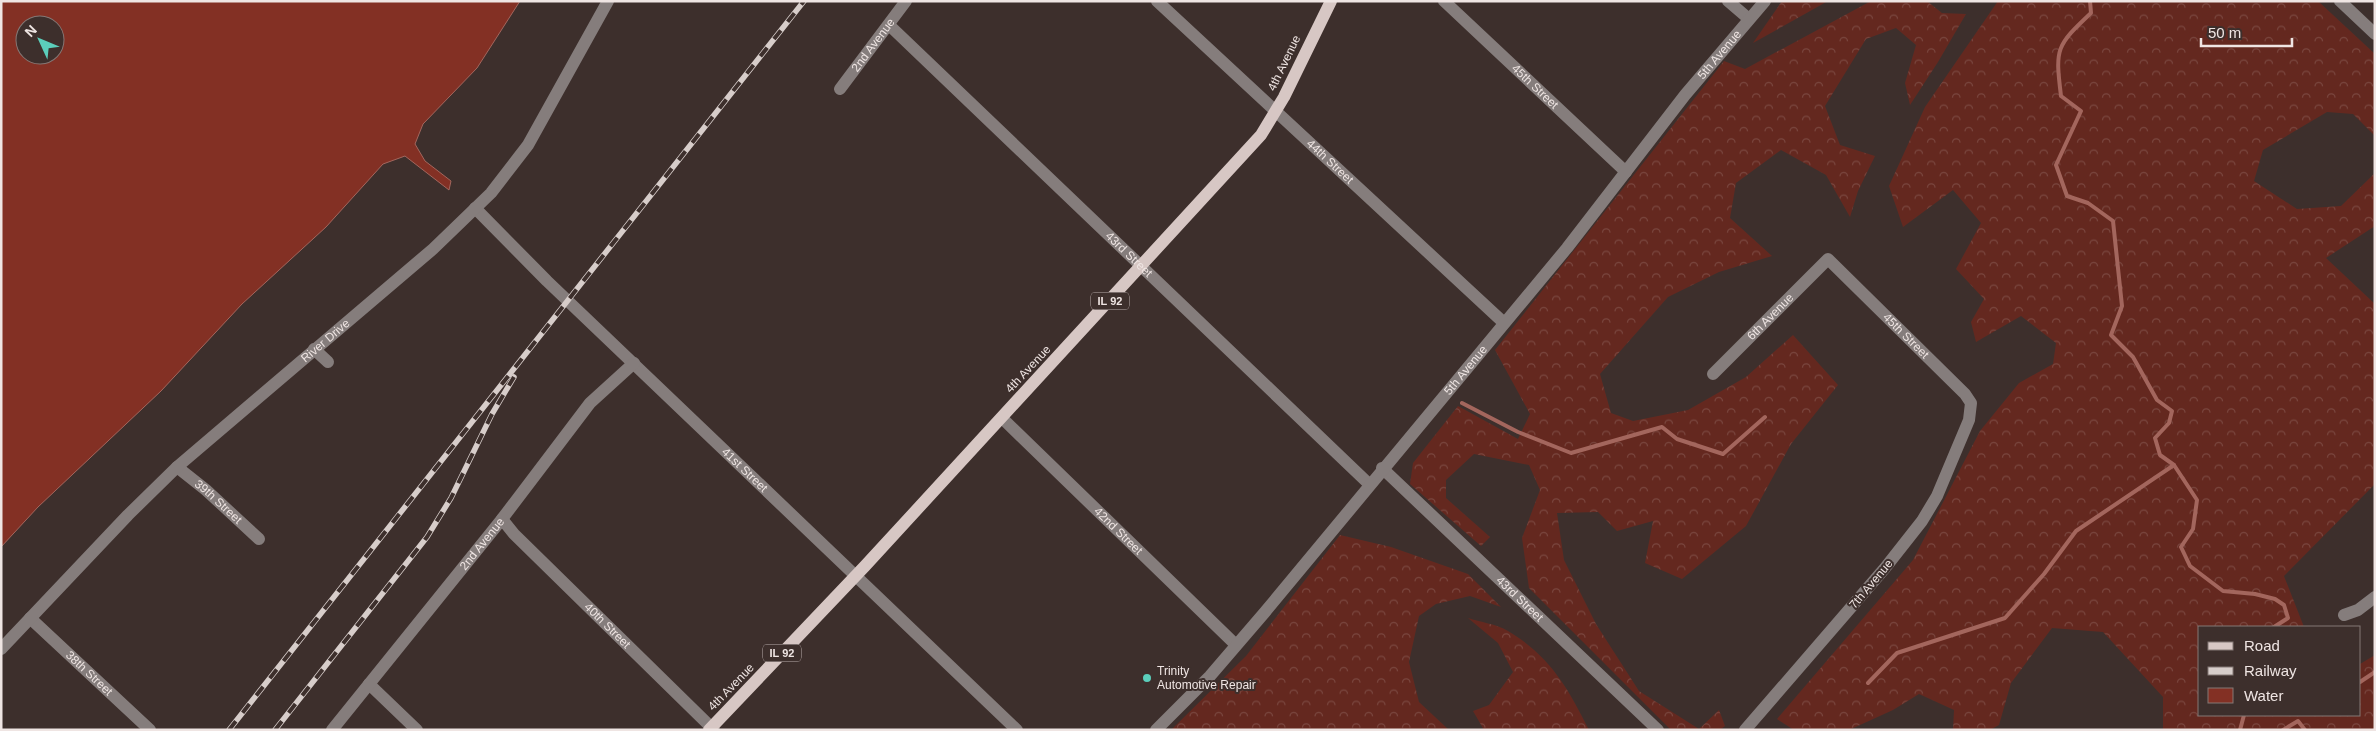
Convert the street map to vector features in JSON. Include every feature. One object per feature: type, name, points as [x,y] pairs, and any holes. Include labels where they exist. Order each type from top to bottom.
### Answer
[{"type":"main road","name":"4th Avenue","points":[[711,729],[856,577],[1261,135],[1276,111],[1331,1]]},
{"type":"street","name":"River Drive","points":[[1,649],[177,467],[433,249],[491,193],[528,145],[608,1]]},
{"type":"street","name":"2nd Avenue","points":[[840,89],[906,1]]},
{"type":"street","name":"44th Street","points":[[1157,1],[1262,101],[1276,111],[1503,322]]},
{"type":"street","name":"45th Street","points":[[1444,1],[1626,172]]},
{"type":"street","points":[[1728,1],[1749,19]]},
{"type":"street","name":"5th Avenue","points":[[1156,730],[1236,645],[1503,322],[1567,248],[1686,95],[1765,1]]},
{"type":"street","points":[[2340,1],[2375,34]]},
{"type":"street","name":"43rd Street","points":[[888,25],[1369,484]]},
{"type":"street","name":"41st Street","points":[[475,208],[544,278],[1018,730]]},
{"type":"street","name":"45th Street","points":[[1828,259],[1965,394],[1971,402],[1969,420]]},
{"type":"street","name":"6th Avenue","points":[[1713,374],[1828,259]]},
{"type":"street","points":[[314,349],[328,362]]},
{"type":"street","name":"2nd Avenue","points":[[332,730],[502,519],[590,402],[634,363]]},
{"type":"street","name":"42nd Street","points":[[1002,418],[1236,645]]},
{"type":"street","name":"7th Avenue","points":[[1745,730],[1885,568],[1922,521],[1937,496],[1969,420]]},
{"type":"street","name":"39th Street","points":[[177,467],[206,490],[259,539]]},
{"type":"street","name":"43rd Street","points":[[1382,468],[1658,730]]},
{"type":"street","name":"40th Street","points":[[502,519],[514,534],[711,729]]},
{"type":"street","points":[[2344,615],[2358,610],[2375,597]]},
{"type":"street","name":"38th Street","points":[[30,618],[150,730]]},
{"type":"street","points":[[369,684],[417,730]]},
{"type":"green space","points":[[1782,1],[1828,1],[1753,43]]},
{"type":"green space","points":[[1871,1],[1927,1],[1942,13],[1966,14],[1910,105],[1905,83],[1916,45],[1896,28],[1866,39],[1825,106],[1840,145],[1875,156],[1858,191],[1850,217],[1826,175],[1781,150],[1736,183],[1730,218],[1772,256],[1719,272],[1668,297],[1600,374],[1611,413],[1633,421],[1688,410],[1746,377],[1793,335],[1838,385],[1791,444],[1746,526],[1682,579],[1645,563],[1653,521],[1617,531],[1598,512],[1557,513],[1564,560],[1596,624],[1639,691],[1699,729],[1719,710],[1725,726],[1720,730],[1671,730],[1529,588],[1522,538],[1540,490],[1529,465],[1474,454],[1446,480],[1446,498],[1490,537],[1481,546],[1410,484],[1413,463],[1458,406],[1518,439],[1530,414],[1495,350],[1724,61],[1745,69]]},
{"type":"green space","points":[[1998,1],[2318,1],[2375,54],[2375,136],[2353,114],[2327,112],[2263,150],[2254,181],[2297,209],[2341,206],[2375,173],[2375,226],[2326,258],[2375,304],[2375,484],[2284,576],[2304,626],[2198,626],[2198,716],[2361,716],[2361,663],[2375,655],[2375,730],[2163,730],[2163,697],[2103,632],[2052,628],[2011,683],[1999,725],[1990,730],[1953,730],[1954,710],[1919,694],[1893,710],[1849,730],[1794,730],[1777,719],[1913,560],[1980,431],[2019,383],[2053,364],[2056,343],[2021,316],[1976,342],[1971,322],[1984,299],[1956,269],[1981,223],[1953,190],[1903,227],[1889,186],[1925,107]]},
{"type":"green space","points":[[1340,535],[1391,547],[1468,574],[1501,607],[1470,596],[1436,604],[1419,616],[1409,662],[1419,702],[1449,730],[1171,730],[1246,656]]},
{"type":"green space","points":[[1468,618],[1508,631],[1523,641],[1547,662],[1565,687],[1589,730],[1484,730],[1473,711],[1489,705],[1513,672],[1498,643]]},
{"type":"water","points":[[1,1],[520,1],[477,68],[423,124],[415,144],[425,161],[451,181],[449,190],[405,156],[383,164],[326,227],[242,304],[161,391],[38,507],[1,547]]},
{"type":"waterway","points":[[2090,1],[2091,13],[2065,41],[2059,57],[2058,67],[2061,96],[2081,111],[2056,165],[2067,196],[2088,203],[2113,221],[2122,306],[2111,335],[2133,357],[2157,400],[2172,411],[2169,423],[2155,438],[2160,455],[2174,465],[2197,500],[2193,529],[2181,547],[2190,566],[2223,591],[2255,594],[2275,599],[2284,605],[2288,618],[2276,626]]},
{"type":"waterway","points":[[1462,403],[1518,432],[1571,453],[1662,427],[1677,439],[1723,454],[1765,417]]},
{"type":"waterway","points":[[1868,683],[1897,653],[2005,618],[2044,574],[2076,531],[2174,465]]},
{"type":"waterway","points":[[2361,681],[2375,672]]},
{"type":"waterway","points":[[2240,730],[2244,716]]},
{"type":"waterway","points":[[2283,730],[2298,721],[2305,730]]},
{"type":"railway","points":[[229,730],[804,1]]},
{"type":"railway","points":[[275,730],[427,537],[451,498],[492,414],[514,377]]},
{"type":"place","name":"Trinity Automotive Repair","points":[[1147,678]]}]
